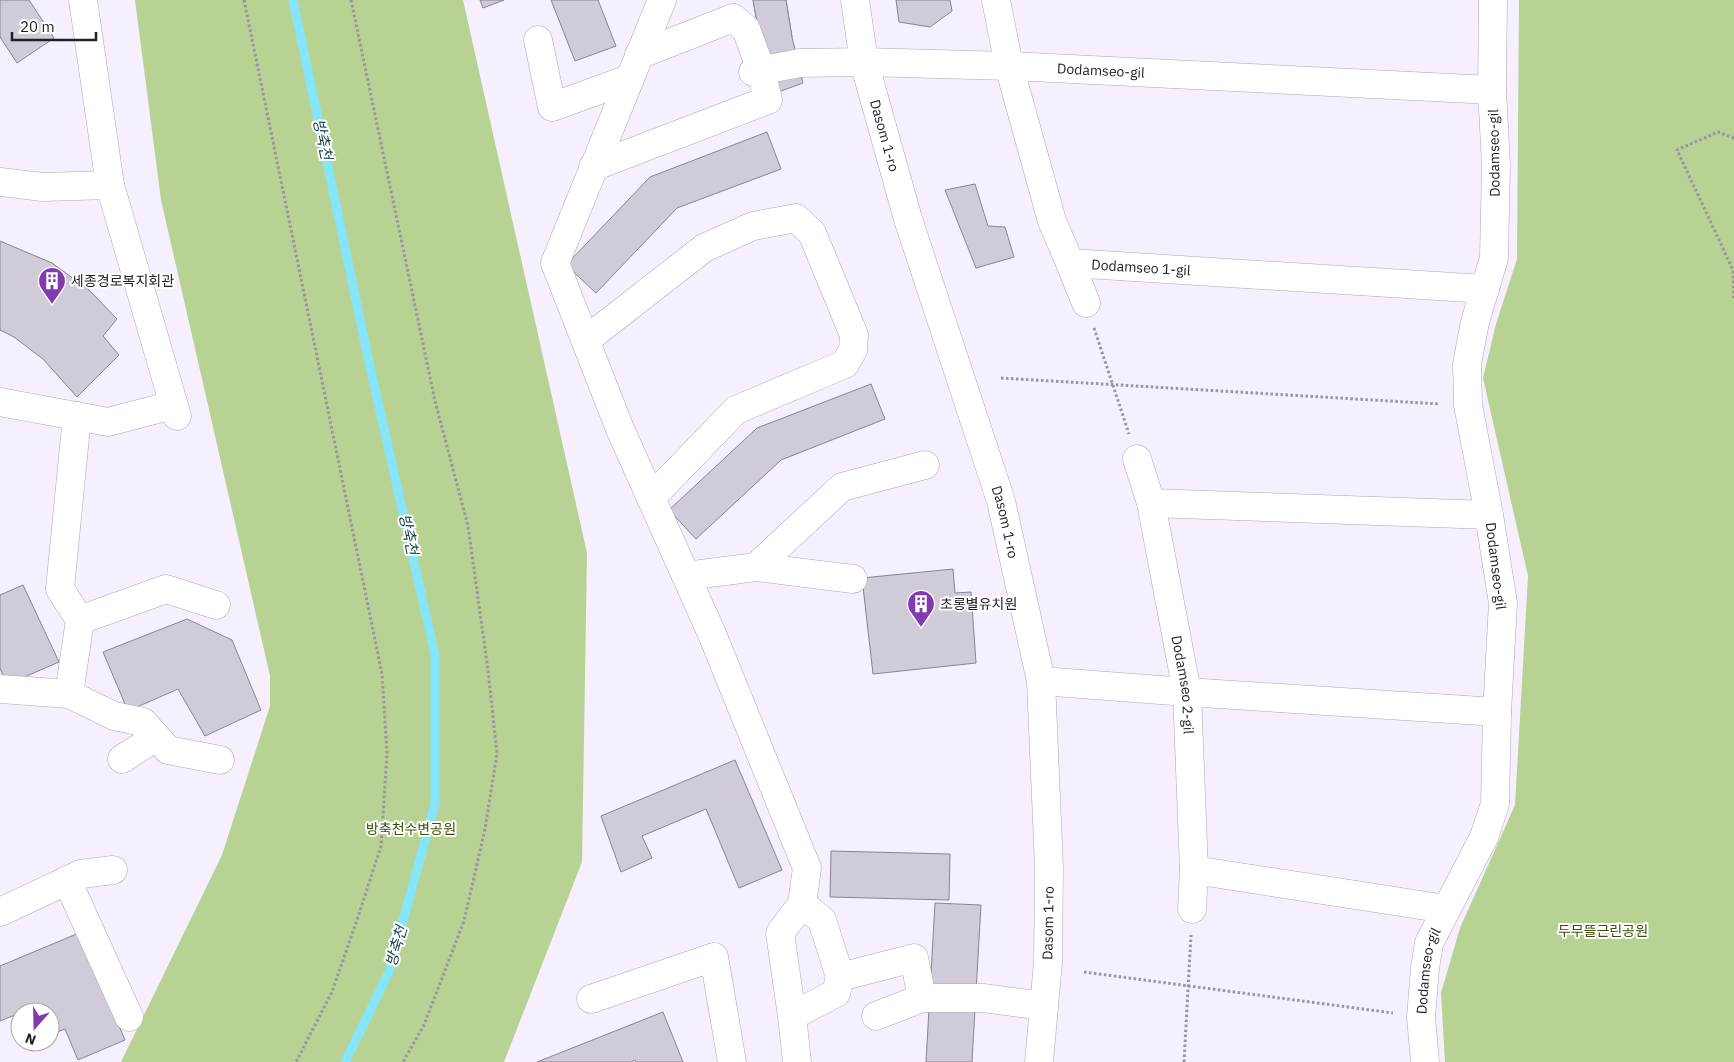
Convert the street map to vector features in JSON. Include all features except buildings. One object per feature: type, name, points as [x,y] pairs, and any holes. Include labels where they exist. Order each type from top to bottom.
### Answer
[{"type":"street","points":[[0,402],[108,422],[175,410],[110,185],[83,0]]},
{"type":"street","points":[[662,0],[555,263],[620,429],[712,634],[807,868],[802,904],[780,932],[797,1062]]},
{"type":"street","name":"Dasom 1-ro","points":[[855,0],[864,62],[908,219],[1001,501],[1042,681],[1049,866],[1048,962],[1039,1062]]},
{"type":"street","points":[[996,0],[1009,66],[1052,221],[1086,303]]},
{"type":"street","name":"Dodamseo-gil","points":[[1425,1062],[1421,1017],[1429,943],[1484,837],[1495,804],[1497,712],[1503,603],[1489,514],[1468,405],[1467,364],[1475,322],[1494,258],[1496,165],[1492,90],[1493,0]]},
{"type":"street","points":[[538,40],[552,107],[733,18],[746,29],[757,71],[768,100],[593,167]]},
{"type":"street","name":"Dodamseo-gil","points":[[757,71],[800,63],[864,62],[1009,66],[1492,90]]},
{"type":"street","points":[[0,182],[43,187],[110,185]]},
{"type":"street","points":[[586,340],[704,248],[753,226],[796,218],[812,233],[854,335],[853,350],[845,364],[736,410],[651,498]]},
{"type":"street","name":"Dodamseo 1-gil","points":[[1070,263],[1485,289]]},
{"type":"street","points":[[69,694],[80,620],[60,589],[77,416]]},
{"type":"street","name":"Dodamseo 2-gil","points":[[1137,458],[1151,503],[1188,692],[1194,870],[1192,909]]},
{"type":"street","points":[[756,567],[842,487],[926,465]]},
{"type":"street","points":[[1151,503],[1489,514]]},
{"type":"street","points":[[686,576],[756,567],[852,579]]},
{"type":"street","points":[[80,620],[166,590],[216,605]]},
{"type":"street","points":[[1042,681],[1497,712]]},
{"type":"street","points":[[0,690],[69,694],[114,716],[142,722],[168,750],[220,760]]},
{"type":"street","points":[[122,760],[156,737]]},
{"type":"street","points":[[0,912],[82,874],[113,870]]},
{"type":"street","points":[[1194,870],[1446,910]]},
{"type":"street","points":[[68,880],[129,1017]]},
{"type":"street","points":[[792,1016],[836,993],[840,977],[822,920],[802,904]]},
{"type":"street","points":[[591,999],[714,957],[732,1062]]},
{"type":"street","points":[[840,977],[914,958],[922,998]]},
{"type":"street","points":[[876,1016],[922,998],[983,998],[1044,1006]]},
{"type":"path","points":[[244,0],[382,674],[387,754],[380,846],[332,992],[296,1062]]},
{"type":"path","points":[[351,0],[435,401],[468,526],[488,670],[497,754],[485,829],[464,921],[424,1025],[402,1062]]},
{"type":"path","points":[[1734,138],[1718,132],[1677,150],[1732,270],[1734,300]]},
{"type":"path","points":[[1086,303],[1137,458]]},
{"type":"path","points":[[1001,378],[1468,405]]},
{"type":"path","points":[[1184,1062],[1192,909]]},
{"type":"path","points":[[1084,972],[1421,1017]]},
{"type":"green space","name":"방축천수변공원","points":[[135,0],[463,0],[587,553],[582,862],[504,1062],[121,1062],[222,855],[270,706],[270,676],[161,200]]},
{"type":"green space","name":"두무뜰근린공원","points":[[1519,0],[1734,0],[1734,1062],[1445,1062],[1441,993],[1460,928],[1515,805],[1528,576],[1483,378],[1496,324],[1517,259]]},
{"type":"waterway","name":"방축천","points":[[293,0],[369,362],[435,655],[435,804],[389,972],[345,1062]]},
{"type":"place","name":"세종경로복지회관","points":[[52,305]]},
{"type":"place","name":"초롱별유치원","points":[[921,628]]}]
